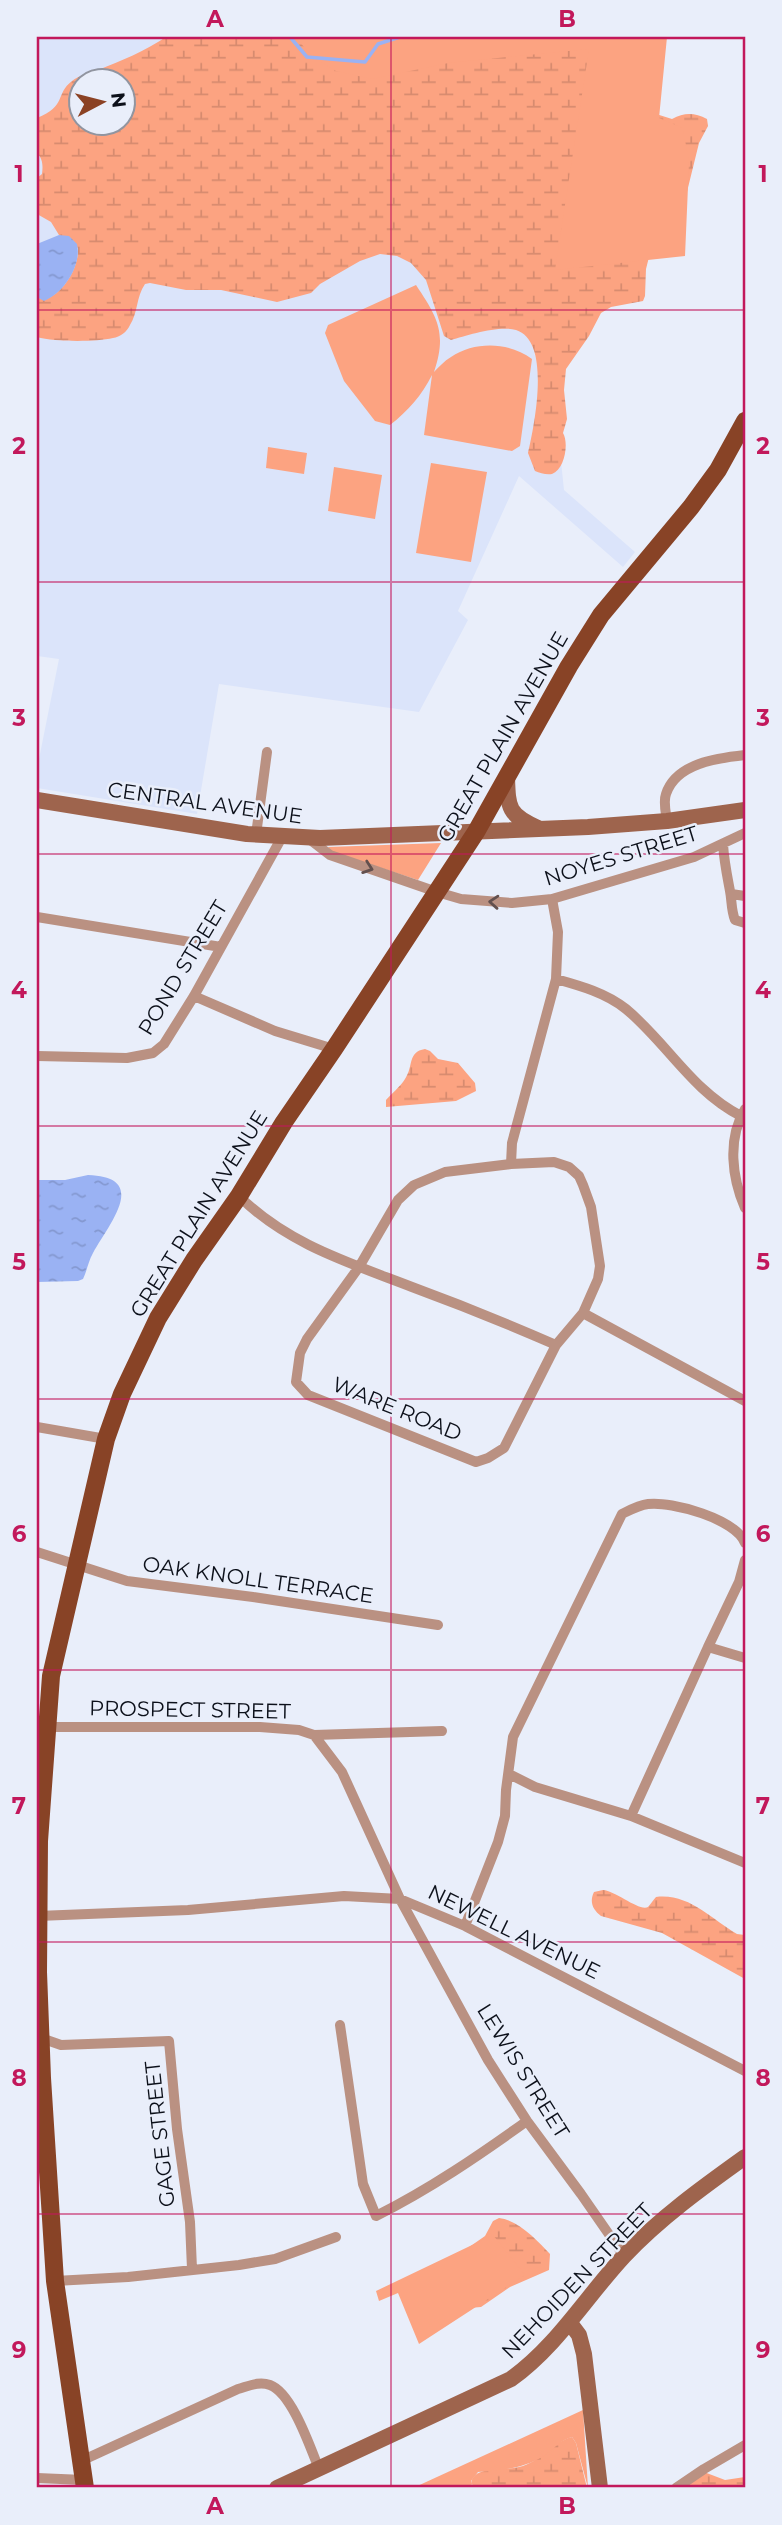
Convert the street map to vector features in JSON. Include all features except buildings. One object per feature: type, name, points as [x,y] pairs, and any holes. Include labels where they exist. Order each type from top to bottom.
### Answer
[{"type":"main road","name":"GREAT PLAIN AVENUE","points":[[84,2484],[55,2281],[39,2037],[38,1841],[51,1676],[106,1439],[122,1394],[158,1318],[194,1260],[239,1196],[284,1122],[476,832],[569,666],[601,615],[691,507],[718,470],[745,421]]},
{"type":"main road","points":[[508,777],[509,803],[513,814],[521,821],[540,829]]},
{"type":"main road","name":"CENTRAL AVENUE","points":[[37,800],[256,835],[308,838],[667,821],[745,810]]},
{"type":"main road","name":"NEHOIDEN STREET","points":[[287,2486],[511,2379],[524,2370],[570,2323],[624,2256],[684,2201],[745,2157]]},
{"type":"main road","points":[[570,2323],[579,2335],[583,2347],[600,2488]]},
{"type":"street","points":[[256,835],[267,752]]},
{"type":"street","points":[[667,821],[665,796],[678,776],[689,767],[745,755]]},
{"type":"street","name":"NOYES STREET","points":[[308,838],[331,856],[438,892],[461,899],[503,902],[552,899],[694,857],[745,833]]},
{"type":"street","name":"POND STREET","points":[[37,1056],[127,1058],[153,1053],[164,1044],[194,996],[282,837]]},
{"type":"street","points":[[723,844],[731,911],[735,920],[745,923]]},
{"type":"street","points":[[731,894],[745,896]]},
{"type":"street","points":[[511,1164],[512,1143],[556,979],[558,932],[552,899]]},
{"type":"street","points":[[37,917],[221,947]]},
{"type":"street","points":[[556,979],[595,991],[625,1008],[720,1106],[744,1113],[733,1161],[736,1185],[745,1208]]},
{"type":"street","points":[[194,996],[275,1031],[334,1049]]},
{"type":"street","points":[[239,1196],[258,1216],[324,1254],[499,1320],[556,1345],[583,1313],[596,1287],[600,1266],[591,1207],[583,1185],[579,1176],[569,1167],[554,1162],[445,1172],[414,1185],[398,1200],[359,1267]]},
{"type":"street","name":"WARE ROAD","points":[[359,1267],[307,1339],[300,1353],[296,1382],[309,1395],[476,1462],[504,1448],[556,1345]]},
{"type":"street","points":[[583,1313],[745,1401]]},
{"type":"street","points":[[37,1427],[106,1439]]},
{"type":"street","points":[[465,1926],[498,1842],[505,1816],[513,1737],[622,1514],[645,1504],[674,1506],[724,1522],[738,1532],[745,1543]]},
{"type":"street","name":"OAK KNOLL TERRACE","points":[[37,1552],[127,1581],[438,1625]]},
{"type":"street","points":[[631,1816],[745,1564]]},
{"type":"street","points":[[708,1647],[745,1658]]},
{"type":"street","name":"PROSPECT STREET","points":[[46,1727],[260,1727],[299,1730],[314,1735],[342,1772],[400,1899]]},
{"type":"street","points":[[314,1735],[442,1731]]},
{"type":"street","points":[[509,1774],[535,1787],[631,1816],[745,1863]]},
{"type":"street","name":"NEWELL AVENUE","points":[[38,1916],[188,1910],[344,1896],[400,1899],[465,1926],[745,2071]]},
{"type":"street","name":"LEWIS STREET","points":[[400,1899],[488,2060],[527,2121],[624,2256]]},
{"type":"street","points":[[340,2025],[363,2184],[376,2217],[455,2173],[527,2121]]},
{"type":"street","name":"GAGE STREET","points":[[39,2037],[61,2045],[169,2041],[177,2129],[190,2222],[192,2269]]},
{"type":"street","points":[[55,2281],[128,2277],[275,2259],[336,2237]]},
{"type":"street","points":[[81,2461],[189,2411],[258,2383],[269,2384],[280,2390],[293,2411],[319,2469]]},
{"type":"street","points":[[676,2488],[745,2445]]},
{"type":"street","points":[[37,2478],[84,2484]]},
{"type":"shaded area","points":[[37,37],[295,37],[448,63],[558,433],[564,490],[635,552],[623,567],[519,476],[458,611],[468,620],[419,712],[219,684],[197,814],[37,788],[37,769],[59,659],[37,656]]},
{"type":"green space","points":[[166,37],[655,37],[653,113],[672,119],[686,114],[698,115],[707,119],[708,126],[699,143],[682,212],[649,257],[643,301],[611,307],[601,313],[566,369],[564,390],[567,419],[563,433],[566,449],[563,461],[556,471],[548,474],[535,471],[528,453],[538,386],[534,350],[527,337],[509,329],[484,331],[451,340],[444,336],[426,280],[411,263],[397,256],[380,254],[360,261],[320,284],[311,293],[277,302],[221,290],[186,290],[145,284],[133,320],[127,330],[118,337],[75,341],[37,337],[37,297],[44,300],[63,286],[73,272],[78,248],[59,235],[51,222],[37,214],[37,178],[42,174],[42,168],[37,153],[37,118],[53,109],[66,88],[66,136],[136,136],[136,66],[107,66]]},
{"type":"green space","points":[[295,37],[667,37],[659,118],[683,128],[689,163],[685,256],[555,270],[589,49],[448,63],[372,79],[336,71],[313,57]]},
{"type":"green space","points":[[416,285],[438,326],[440,347],[434,372],[446,360],[460,352],[481,346],[513,349],[532,359],[520,446],[512,451],[424,435],[432,375],[414,402],[390,425],[375,421],[344,381],[325,333],[328,325]]},
{"type":"green space","points":[[268,447],[307,453],[304,474],[266,468]]},
{"type":"green space","points":[[431,463],[487,472],[471,562],[416,553]]},
{"type":"green space","points":[[334,467],[382,475],[375,519],[328,511]]},
{"type":"green space","points":[[441,843],[418,880],[332,852],[328,847]]},
{"type":"green space","points":[[425,1049],[438,1059],[458,1063],[475,1083],[476,1091],[456,1101],[386,1107],[386,1100],[408,1074],[413,1056]]},
{"type":"green space","points":[[603,1890],[644,1908],[656,1897],[679,1899],[699,1908],[737,1934],[745,1935],[745,1979],[662,1933],[601,1916],[594,1908],[592,1899],[594,1892]]},
{"type":"green space","points":[[499,2218],[513,2223],[534,2237],[550,2254],[549,2270],[510,2287],[481,2307],[469,2308],[452,2259],[485,2236],[493,2221]]},
{"type":"green space","points":[[493,2235],[525,2275],[419,2344],[398,2293],[379,2301],[376,2291]]},
{"type":"green space","points":[[583,2410],[588,2488],[572,2437],[528,2464],[478,2472],[471,2484],[479,2488],[413,2488]]},
{"type":"green space","points":[[572,2437],[576,2443],[587,2488],[479,2488],[471,2484],[473,2478],[483,2471],[527,2464]]},
{"type":"green space","points":[[704,2472],[725,2480],[745,2477],[745,2488],[671,2488],[688,2477]]},
{"type":"water","points":[[59,235],[69,236],[77,244],[77,261],[65,285],[44,301],[37,297],[37,244]]},
{"type":"water","points":[[88,1175],[107,1178],[117,1184],[121,1193],[115,1217],[93,1253],[83,1279],[37,1282],[37,1180],[65,1180]]},
{"type":"waterway","points":[[290,37],[307,57],[365,62],[378,44],[400,37]]}]
